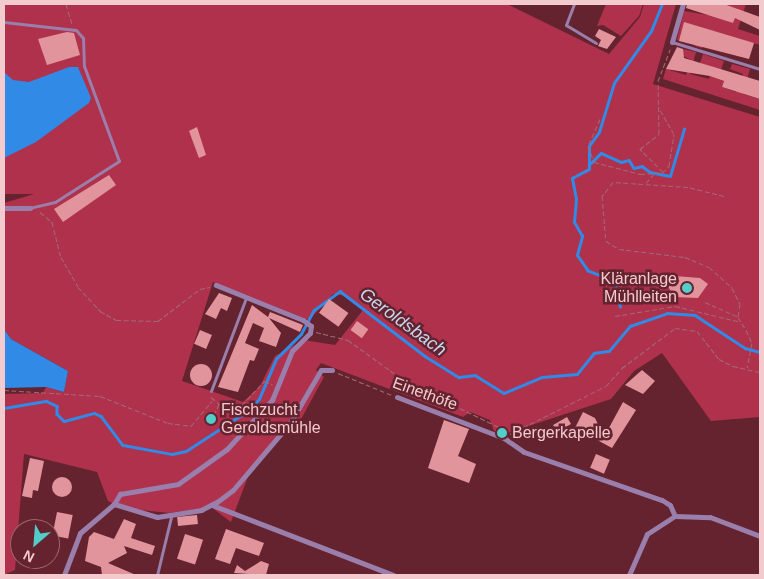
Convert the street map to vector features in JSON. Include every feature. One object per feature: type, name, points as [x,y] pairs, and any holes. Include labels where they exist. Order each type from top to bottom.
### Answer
[{"type":"street","points":[[672,42],[683,4]]},
{"type":"street","points":[[4,208],[30,208]]},
{"type":"street","points":[[64,575],[80,533],[114,504],[120,494],[165,489],[183,481],[227,449],[272,400],[289,356],[311,328],[303,320],[216,285]]},
{"type":"street","points":[[114,504],[138,514],[170,517],[212,505],[233,490],[290,422],[321,370],[332,370]]},
{"type":"street","name":"Einethöfe","points":[[397,398],[504,438],[524,452],[662,500],[670,505],[675,516]]},
{"type":"street","points":[[212,505],[393,575]]},
{"type":"street","points":[[629,575],[647,534],[675,516],[710,517],[760,536]]},
{"type":"lane","points":[[574,4],[566,25],[596,43]]},
{"type":"lane","points":[[4,22],[76,30],[83,38],[84,66],[119,161],[55,202],[30,208]]},
{"type":"lane","points":[[672,42],[760,69]]},
{"type":"lane","points":[[211,391],[246,298]]},
{"type":"lane","points":[[157,575],[170,517]]},
{"type":"path","points":[[66,4],[66,15],[76,30]]},
{"type":"path","points":[[663,173],[640,149],[658,134],[660,110],[658,81],[672,42]]},
{"type":"path","points":[[600,119],[588,156],[594,162],[652,174],[663,173],[669,166],[674,134],[660,110]]},
{"type":"path","points":[[646,183],[652,174]]},
{"type":"path","points":[[724,196],[646,183],[613,182],[604,189],[606,241],[618,249],[697,260],[732,288],[740,304],[738,317],[752,343],[747,369]]},
{"type":"path","points":[[30,208],[52,222],[61,257],[78,287],[100,311],[116,320],[158,321],[200,289],[216,285]]},
{"type":"path","points":[[705,302],[738,317]]},
{"type":"path","points":[[615,316],[675,306],[740,322]]},
{"type":"path","points":[[311,328],[348,340],[406,382],[502,427],[504,438],[606,386],[622,368],[675,328],[697,331],[719,359],[760,372]]},
{"type":"path","name":"Einethöfe","points":[[332,370],[397,398]]},
{"type":"path","points":[[212,400],[219,404],[242,405],[264,381],[268,383]]},
{"type":"path","points":[[4,390],[100,396],[168,423],[191,426],[212,400],[211,391]]},
{"type":"path","points":[[215,413],[219,404]]},
{"type":"shaded area","points":[[4,4],[507,4],[609,54],[640,17],[644,4],[676,4],[653,84],[760,117],[760,417],[711,421],[662,353],[634,371],[611,399],[501,435],[494,431],[490,420],[470,412],[463,417],[321,363],[316,370],[324,377],[300,421],[293,422],[249,474],[231,522],[211,507],[169,513],[122,508],[108,501],[97,472],[24,454],[19,519],[10,519],[10,569],[15,570],[4,575],[4,394],[43,393],[46,387],[64,392],[68,371],[11,339],[4,329],[4,203],[34,194],[4,194]],"holes":[[[213,282],[309,320],[333,294],[347,296],[363,310],[335,345],[304,340],[275,356],[260,386],[243,402],[182,381]]]},
{"type":"shaded area","points":[[606,4],[643,4],[639,16],[621,36],[603,25],[597,26]]},
{"type":"shaded area","points":[[711,4],[733,23],[738,9],[724,4],[746,4],[738,29],[760,36],[760,45],[707,30],[702,48],[695,46],[684,23],[681,41],[677,40],[684,11],[708,15]]},
{"type":"shaded area","points":[[683,49],[696,52],[690,74],[709,79],[712,67],[700,63],[703,54],[724,61],[718,79],[724,81],[722,87],[736,92],[743,74],[730,69],[732,64],[750,69],[743,94],[760,99],[760,110],[663,79],[666,69],[686,75],[691,60],[675,52]]},
{"type":"water","points":[[69,67],[78,67],[91,98],[89,103],[36,142],[4,158],[4,72],[13,80],[29,82]]},
{"type":"water","points":[[4,329],[11,339],[68,371],[64,392],[46,387],[4,388]]},
{"type":"building","points":[[687,4],[724,4],[760,17],[760,30],[735,18],[733,23],[686,8]]},
{"type":"building","points":[[684,22],[754,43],[749,59],[679,41]]},
{"type":"building","points":[[599,29],[616,37],[607,49],[598,46],[601,40],[595,36]]},
{"type":"building","points":[[67,32],[74,33],[80,55],[47,65],[38,39]]},
{"type":"building","points":[[677,47],[683,49],[684,58],[760,81],[760,99],[722,87],[724,81],[710,76],[666,69]]},
{"type":"building","points":[[197,127],[206,155],[199,158],[189,131]]},
{"type":"building","points":[[109,175],[116,185],[63,222],[54,209]]},
{"type":"building","name":"Kläranlage Mühlleiten","points":[[675,276],[700,278],[708,284],[698,298],[674,297],[668,286]]},
{"type":"building","points":[[219,293],[232,298],[227,311],[221,308],[216,319],[205,314]]},
{"type":"building","points":[[329,299],[348,313],[338,327],[319,313]]},
{"type":"building","points":[[252,305],[268,317],[270,312],[303,325],[300,332],[269,318],[281,333],[276,347],[259,341],[264,328],[253,323],[245,343],[259,349],[254,361],[250,360],[238,392],[218,387]]},
{"type":"building","points":[[357,321],[368,329],[362,338],[351,330]]},
{"type":"building","points":[[200,330],[212,335],[206,349],[194,344]]},
{"type":"building","points":[[201,364],[209,367],[212,375],[209,383],[201,386],[193,383],[190,375],[193,367]]},
{"type":"building","points":[[642,370],[655,381],[643,394],[625,385]]},
{"type":"building","points":[[623,402],[636,410],[612,448],[575,428],[583,412],[595,418],[604,437]]},
{"type":"building","points":[[567,417],[571,424],[557,432],[553,425]]},
{"type":"building","points":[[444,420],[469,429],[458,456],[476,464],[469,483],[428,468]]},
{"type":"building","points":[[596,454],[610,460],[604,474],[590,468]]},
{"type":"building","points":[[30,458],[44,461],[38,491],[33,490],[32,498],[22,496]]},
{"type":"building","points":[[62,477],[69,480],[72,487],[69,494],[62,497],[55,494],[52,487],[55,480]]},
{"type":"building","points":[[57,512],[73,515],[68,539],[60,537],[60,519],[56,519]]},
{"type":"building","points":[[197,515],[198,524],[178,526],[177,517]]},
{"type":"building","points":[[124,519],[136,524],[131,538],[155,546],[152,555],[124,546],[127,553],[108,563],[136,575],[102,575],[101,567],[85,561],[89,537],[94,532],[114,539]]},
{"type":"building","points":[[226,529],[264,543],[259,556],[236,548],[230,564],[215,559]]},
{"type":"building","points":[[185,534],[203,540],[195,565],[177,559]]},
{"type":"building","points":[[261,561],[269,564],[266,575],[234,573],[237,565],[245,571]]},
{"type":"waterway","points":[[620,307],[614,281],[588,271],[577,255],[582,236],[574,222],[576,199],[572,178],[589,169],[589,146],[599,132],[614,83],[651,31],[662,4]]},
{"type":"waterway","points":[[591,163],[601,153],[621,162],[629,160],[634,168],[642,166],[650,172],[670,176],[684,129]]},
{"type":"waterway","name":"Geroldsbach","points":[[4,408],[46,401],[57,406],[57,414],[64,421],[94,413],[101,416],[123,445],[172,454],[186,451],[249,410],[259,399],[276,359],[301,334],[314,310],[340,291],[425,356],[459,377],[475,375],[504,393],[542,377],[577,374],[594,353],[609,351],[630,326],[667,313],[695,315],[745,348],[760,352]]},
{"type":"place","name":"Kläranlage Mühlleiten","points":[[687,288]]},
{"type":"place","name":"Fischzucht Geroldsmühle","points":[[211,419]]},
{"type":"place","name":"Bergerkapelle","points":[[502,433]]}]
